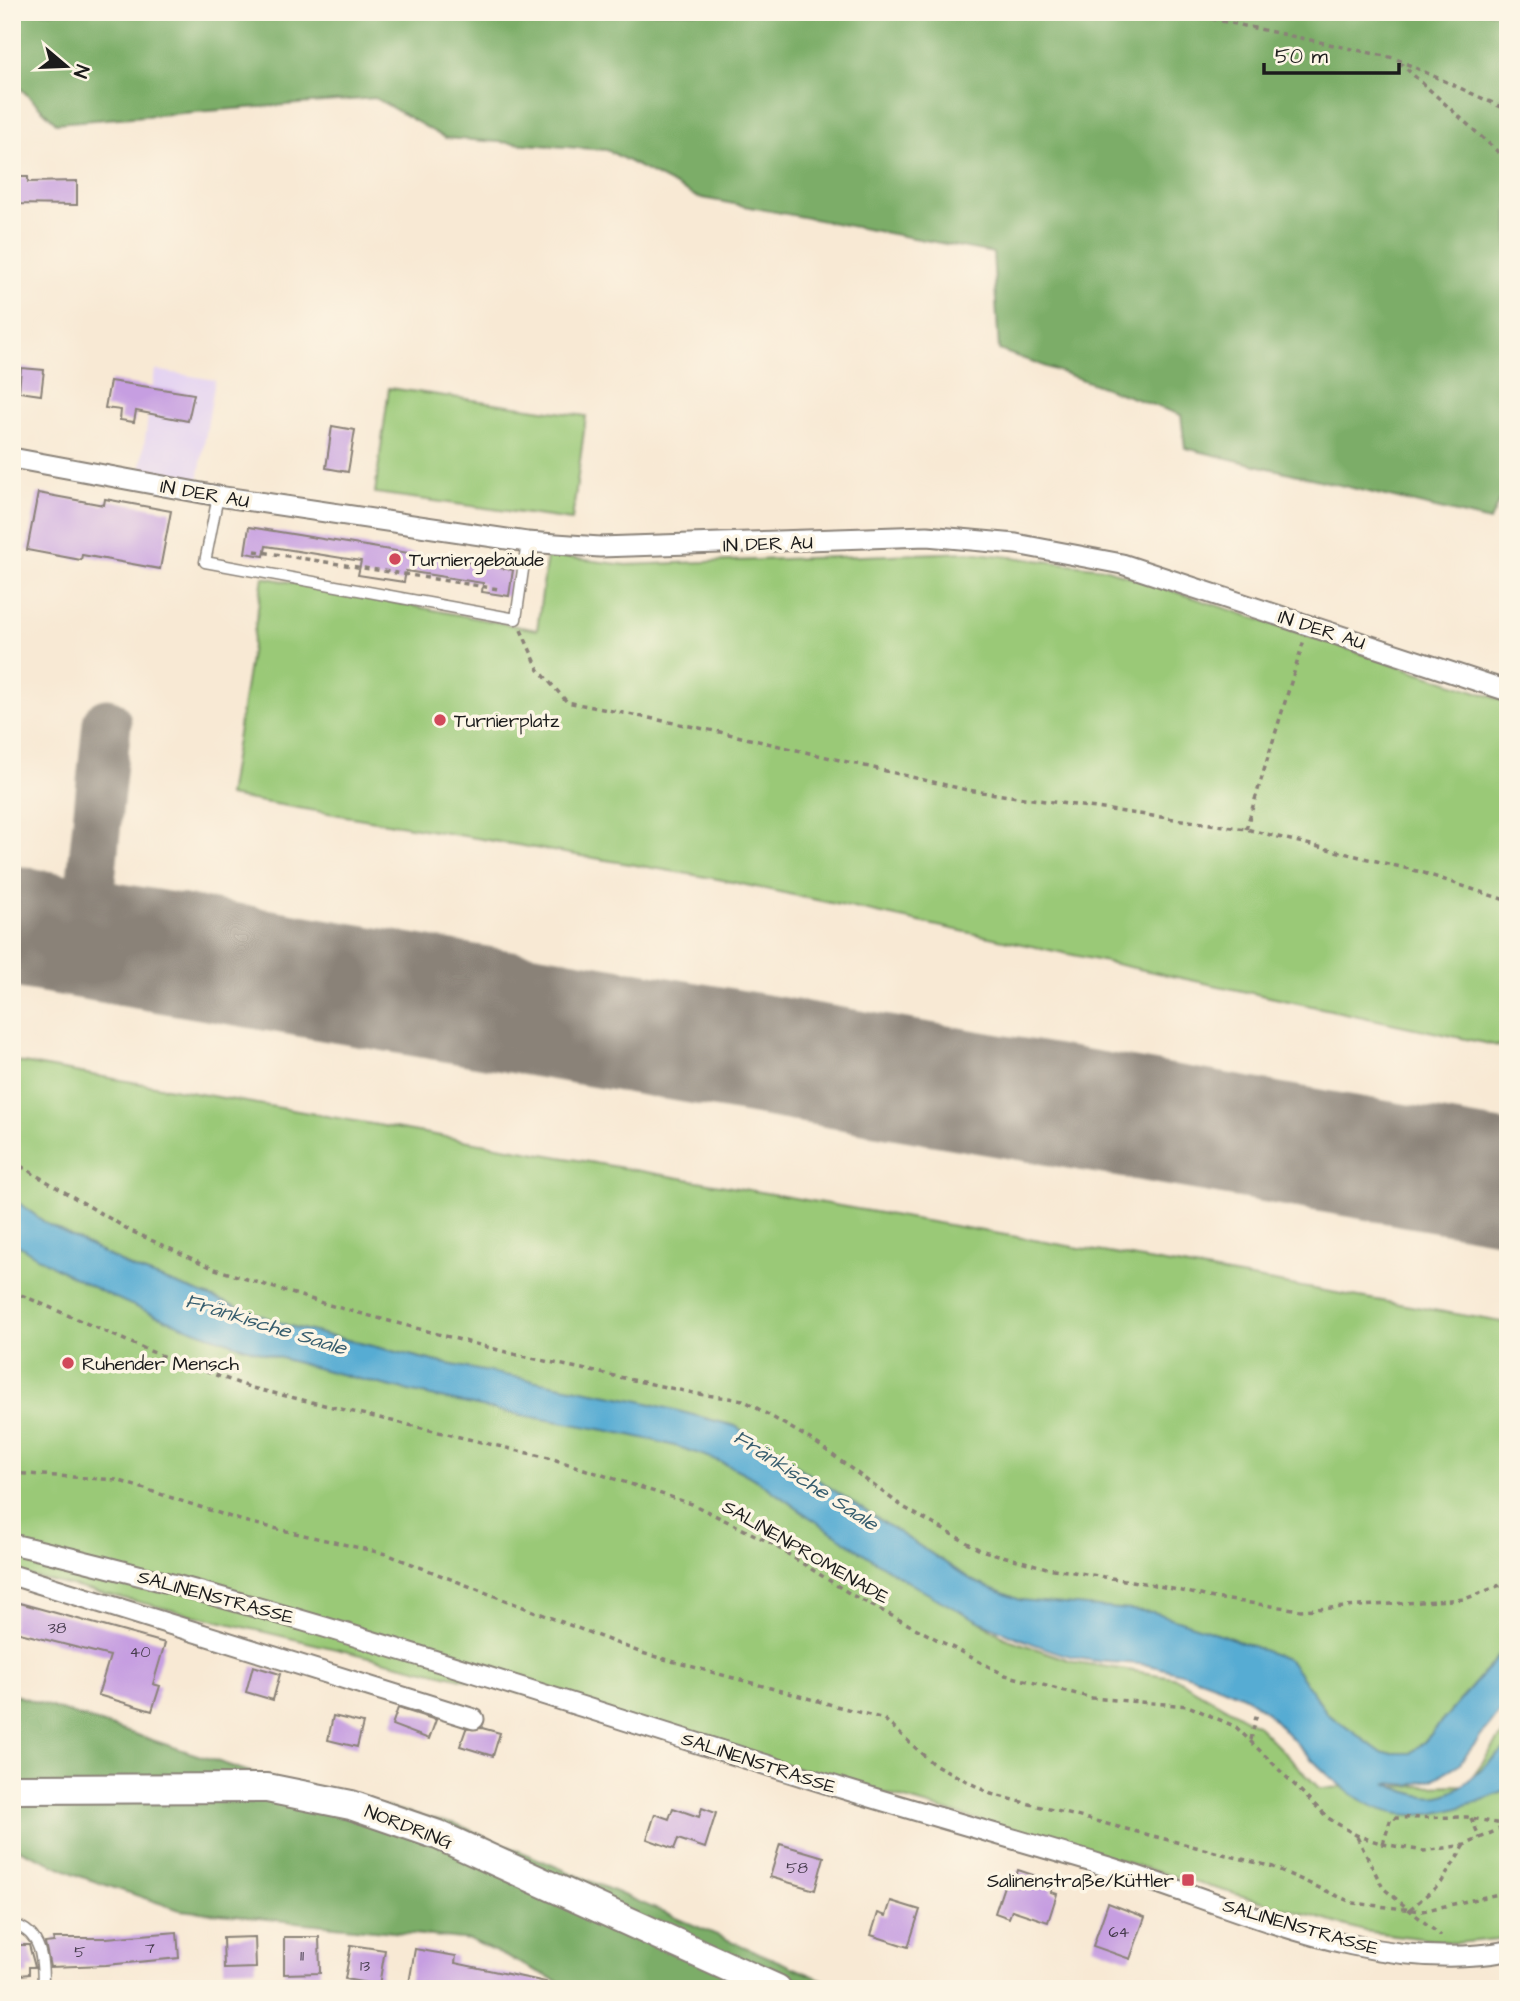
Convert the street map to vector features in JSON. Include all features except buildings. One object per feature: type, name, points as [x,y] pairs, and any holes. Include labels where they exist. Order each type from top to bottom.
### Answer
[{"type":"main road","name":"NORDRING","points":[[12,1789],[267,1788],[351,1805],[438,1835],[777,1989]]},
{"type":"street","name":"IN DER AU","points":[[12,458],[218,496],[527,542],[600,547],[926,536],[1016,544],[1122,564],[1508,691]]},
{"type":"street","name":"SALINENSTRASSE","points":[[12,1544],[251,1604],[381,1642],[845,1790],[1121,1870],[1341,1942],[1406,1952],[1461,1955],[1508,1951]]},
{"type":"street","name":"SALINENSTRASSE","points":[[12,1575],[474,1719]]},
{"type":"lane","points":[[218,496],[205,562],[516,619],[527,542]]},
{"type":"lane","points":[[12,1924],[22,1927],[35,1937],[40,1951],[43,1989]]},
{"type":"path","points":[[1162,12],[1203,17],[1394,58],[1508,110]]},
{"type":"path","points":[[1394,58],[1508,161]]},
{"type":"path","points":[[255,551],[499,589]]},
{"type":"path","points":[[516,619],[539,670],[568,702],[720,732],[967,790],[1246,829],[1421,872],[1508,901]]},
{"type":"path","points":[[1246,829],[1308,625]]},
{"type":"path","points":[[12,1161],[131,1231],[215,1269],[329,1305],[517,1354],[698,1394],[743,1400],[816,1442],[903,1507],[980,1550],[1047,1568],[1150,1584],[1214,1598],[1301,1610],[1465,1599],[1508,1582]]},
{"type":"path","name":"SALINENPROMENADE","points":[[12,1291],[157,1354],[252,1388],[553,1458],[692,1504],[769,1542],[852,1595],[1005,1675],[1092,1698],[1188,1706],[1236,1727],[1328,1818],[1356,1835],[1383,1844],[1424,1851],[1465,1845],[1508,1825]]},
{"type":"path","points":[[12,1474],[117,1480],[243,1521],[386,1554],[642,1653],[884,1719],[932,1763],[991,1794],[1273,1867],[1353,1903],[1422,1911],[1508,1892]]},
{"type":"path","points":[[1251,1740],[1256,1712]]},
{"type":"path","points":[[1383,1844],[1391,1818],[1469,1818],[1508,1825]]},
{"type":"path","points":[[1469,1818],[1480,1838]]},
{"type":"path","points":[[1356,1835],[1384,1888],[1445,1940]]},
{"type":"path","points":[[1409,1910],[1441,1883],[1465,1845]]},
{"type":"shaded area","points":[[155,370],[215,380],[198,480],[140,473]]},
{"type":"green space","points":[[12,12],[1508,12],[1508,481],[1490,521],[1185,448],[1181,415],[999,350],[993,253],[697,197],[607,150],[445,138],[375,98],[56,123],[12,80]]},
{"type":"green space","points":[[389,388],[586,416],[572,520],[375,493]]},
{"type":"green space","points":[[968,552],[1104,568],[1508,702],[1508,1048],[718,879],[228,796],[263,577],[537,630],[547,555],[626,565]]},
{"type":"green space","points":[[12,1061],[1508,1323],[1508,1645],[1425,1741],[1410,1753],[1382,1753],[1328,1714],[1289,1660],[1217,1633],[1020,1600],[975,1582],[735,1426],[442,1363],[289,1326],[132,1268],[47,1224],[12,1198]]},
{"type":"green space","points":[[12,1222],[119,1287],[706,1441],[1005,1638],[1075,1662],[1173,1677],[1258,1726],[1319,1788],[1466,1785],[1508,1727],[1508,1938],[1456,1943],[1364,1931],[609,1714],[12,1572]]},
{"type":"green space","points":[[12,1694],[280,1782],[456,1824],[844,1989],[574,1989],[471,1940],[180,1910],[82,1877],[12,1846]]},
{"type":"water","name":"Fränkische Saale","points":[[12,1198],[47,1224],[132,1268],[289,1326],[442,1363],[640,1401],[735,1426],[975,1582],[1020,1600],[1153,1612],[1289,1660],[1328,1714],[1382,1753],[1410,1753],[1425,1741],[1508,1645],[1508,1702],[1459,1764],[1433,1779],[1411,1785],[1386,1783],[1409,1792],[1441,1796],[1465,1783],[1508,1747],[1508,1790],[1443,1812],[1417,1815],[1393,1813],[1370,1805],[1324,1771],[1251,1700],[1178,1672],[1139,1664],[1092,1661],[1065,1655],[1013,1636],[935,1598],[758,1481],[709,1457],[649,1439],[369,1382],[243,1347],[122,1301],[65,1273],[12,1241]]},
{"type":"taxiway","points":[[85,939],[107,723]]},
{"type":"runway","points":[[12,926],[1508,1183]]},
{"type":"place","name":"Turniergebäude","points":[[395,559]]},
{"type":"place","name":"Turnierplatz","points":[[440,720]]},
{"type":"place","name":"Ruhender Mensch","points":[[68,1363]]},
{"type":"place","name":"Salinenstraße/Küttler","points":[[1188,1880]]}]
